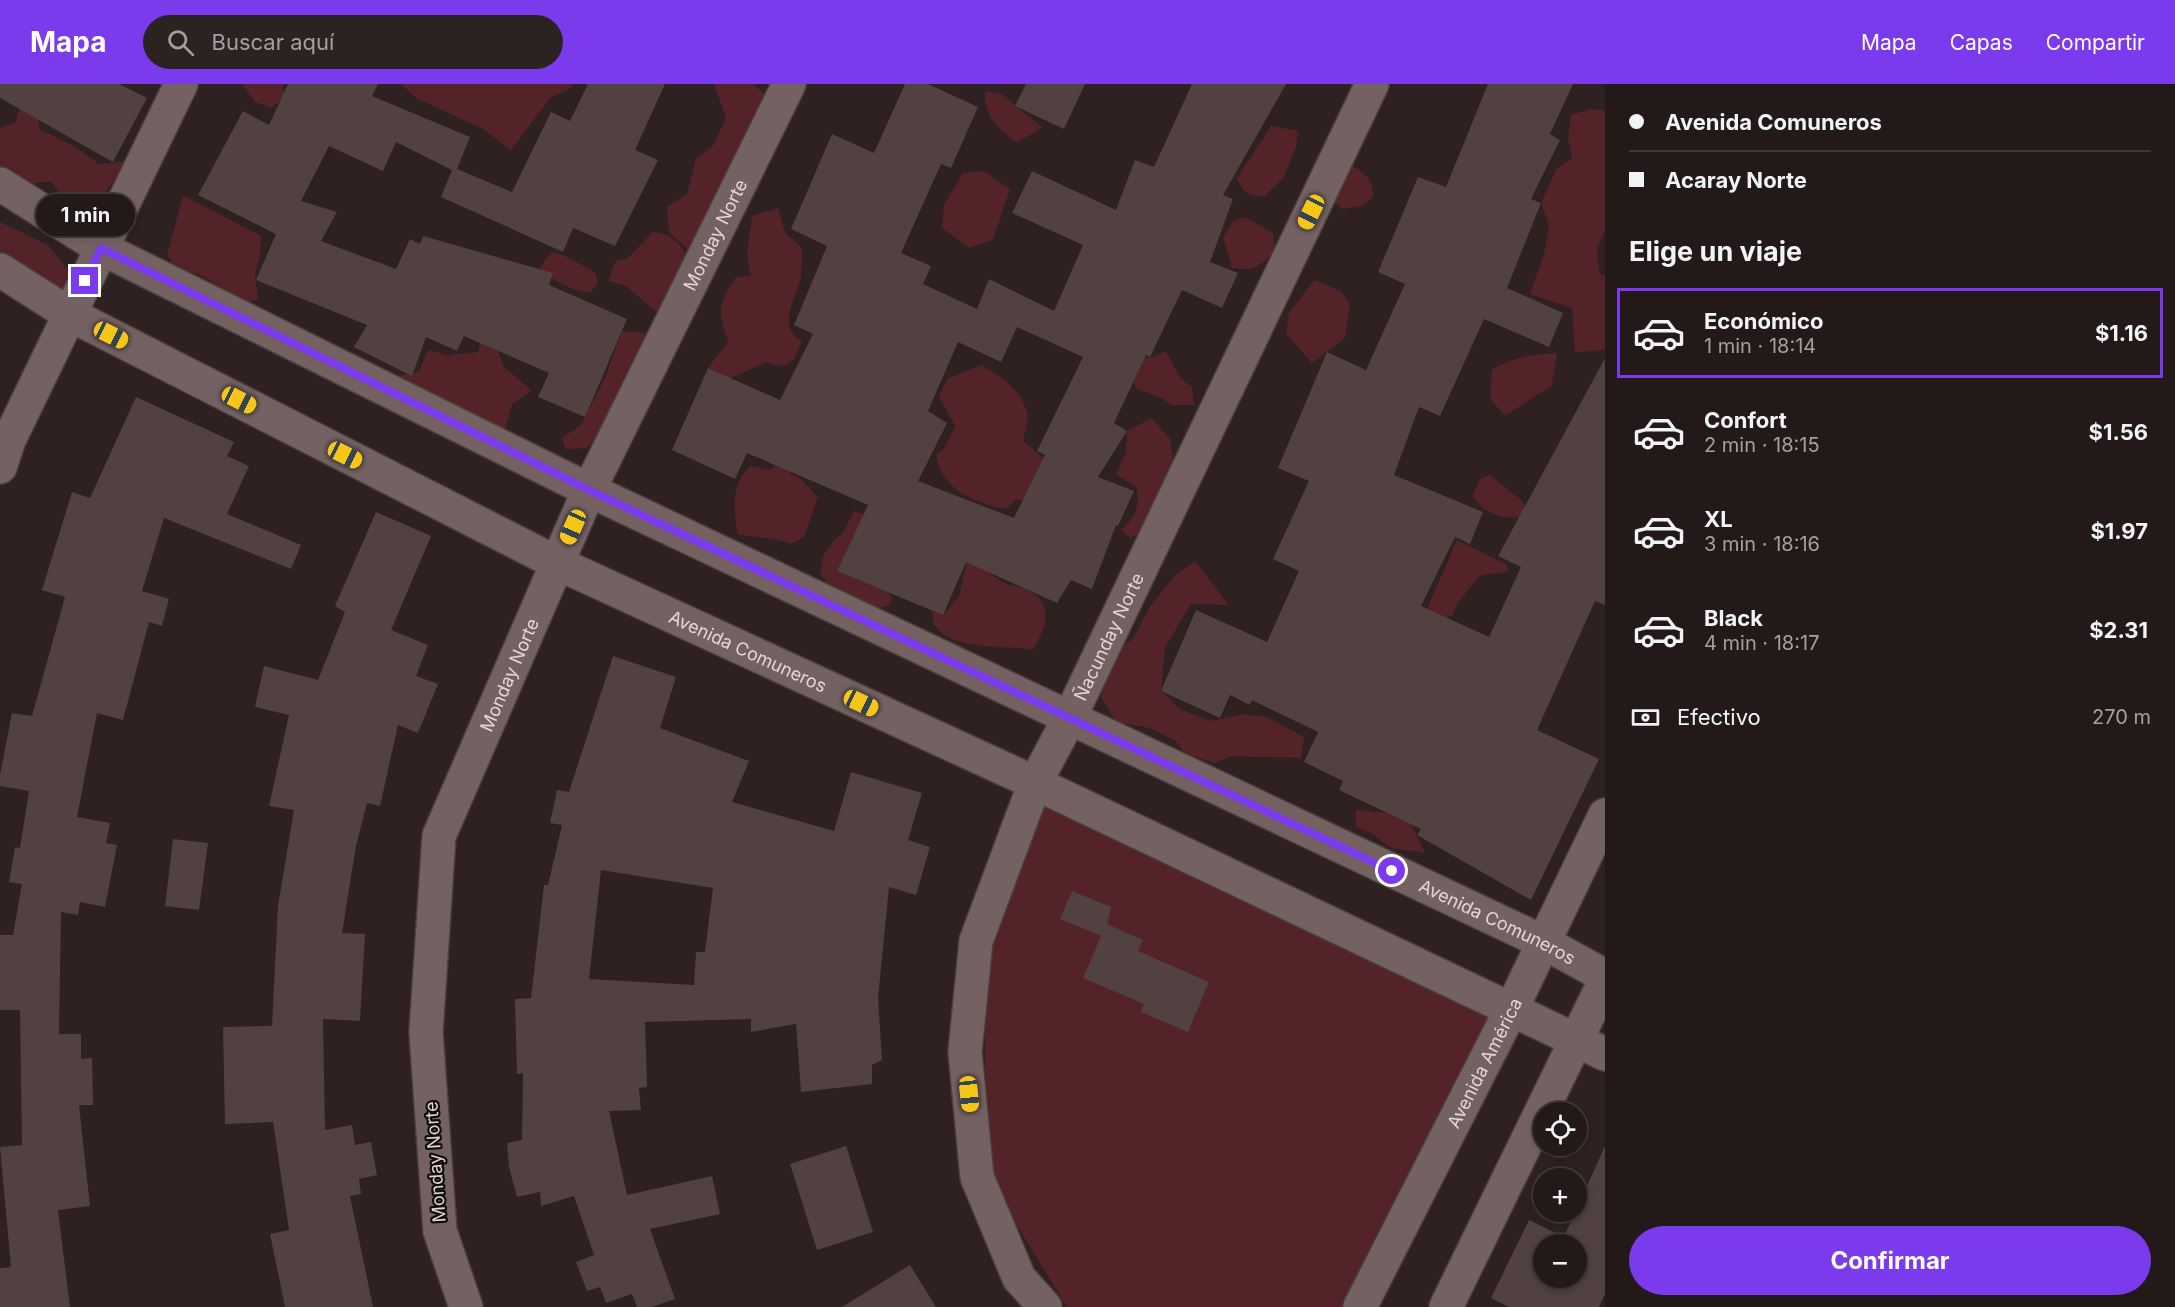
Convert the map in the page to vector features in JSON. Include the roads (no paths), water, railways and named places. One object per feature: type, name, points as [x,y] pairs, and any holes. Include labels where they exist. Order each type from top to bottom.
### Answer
[{"type":"street","points":[[0,467],[9,440],[181,84]]},
{"type":"street","name":"Monday Norte","points":[[466,1307],[440,1231],[426,1032],[439,836],[589,490],[789,84]]},
{"type":"street","name":"Ñacunday Norte","points":[[1045,1307],[1019,1278],[977,1177],[965,1052],[976,941],[1035,783],[1070,717],[1372,84]]},
{"type":"street","name":"Avenida Comuneros","points":[[0,184],[101,248],[589,490],[1543,942],[1605,976]]},
{"type":"street","name":"Avenida Comuneros","points":[[0,270],[69,314],[557,563],[1035,783],[1512,1008],[1591,1048]]},
{"type":"street","name":"Avenida América","points":[[1360,1307],[1512,1008],[1605,815]]},
{"type":"street","points":[[1446,1307],[1591,1048],[1605,981]]}]
